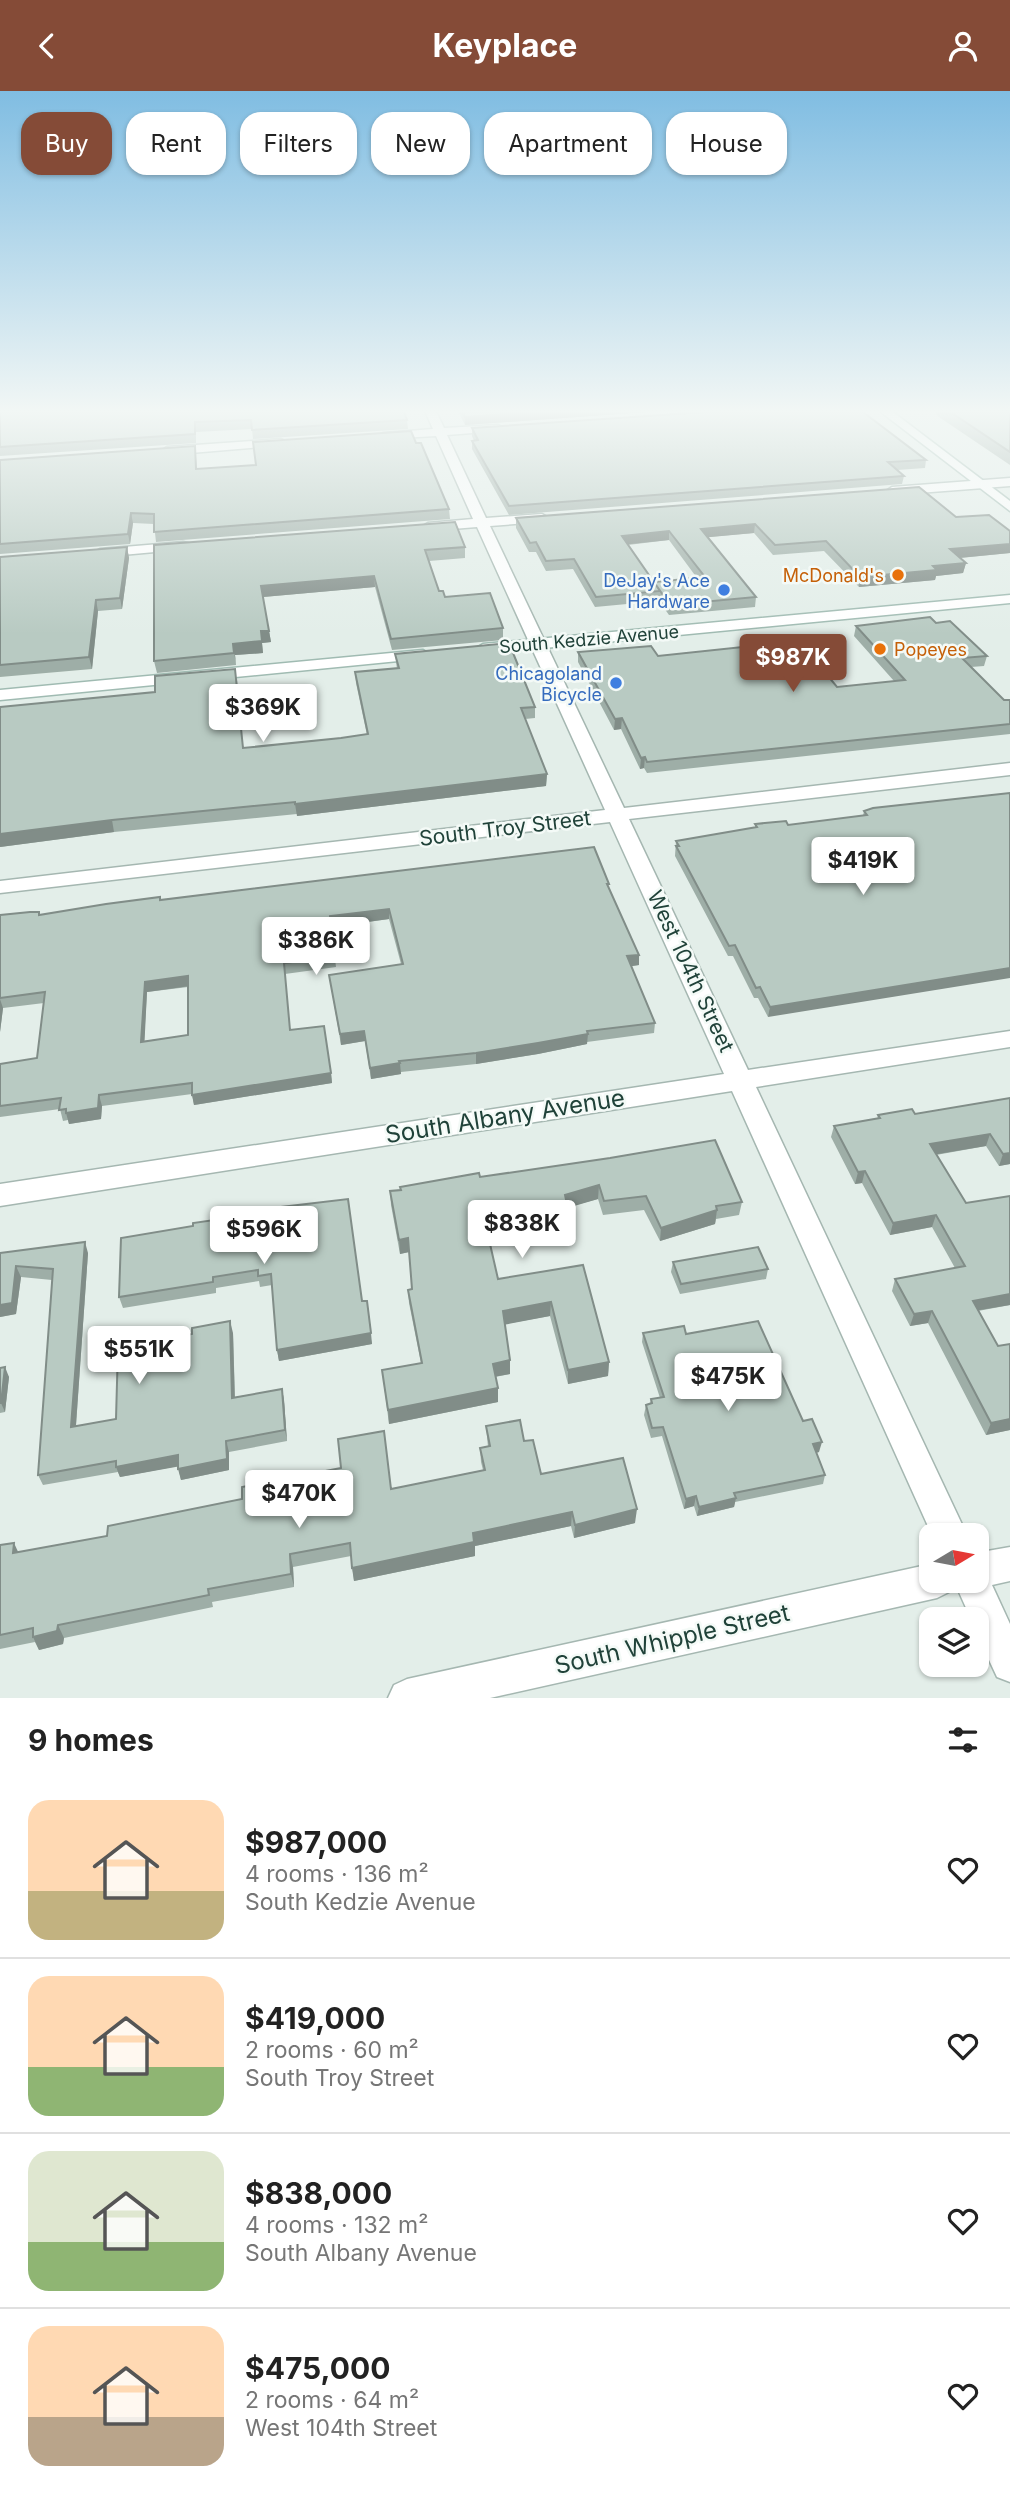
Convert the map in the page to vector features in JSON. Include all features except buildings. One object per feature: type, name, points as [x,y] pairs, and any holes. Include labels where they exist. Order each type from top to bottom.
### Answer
[{"type":"street","name":"West 104th Street","points":[[465,484],[944,1523]]},
{"type":"street","points":[[882,492],[979,484],[1010,507]]},
{"type":"street","points":[[419,528],[563,517]]},
{"type":"street","points":[[84,554],[195,545]]},
{"type":"street","name":"South Kedzie Avenue","points":[[471,650],[1010,599]]},
{"type":"street","points":[[0,695],[445,652]]},
{"type":"street","name":"South Troy Street","points":[[0,887],[1010,769]]},
{"type":"street","name":"South Albany Avenue","points":[[0,1195],[1010,1039]]},
{"type":"street","points":[[989,1568],[1010,1564]]},
{"type":"street","name":"South Whipple Street","points":[[407,1698],[919,1584]]},
{"type":"street","points":[[977,1593],[1010,1664]]},
{"type":"place","name":"McDonald's","points":[[898,575]]},
{"type":"place","name":"DeJay's Ace Hardware","points":[[724,590]]},
{"type":"place","name":"Popeyes","points":[[880,649]]},
{"type":"place","name":"Chicagoland Bicycle","points":[[616,683]]}]
